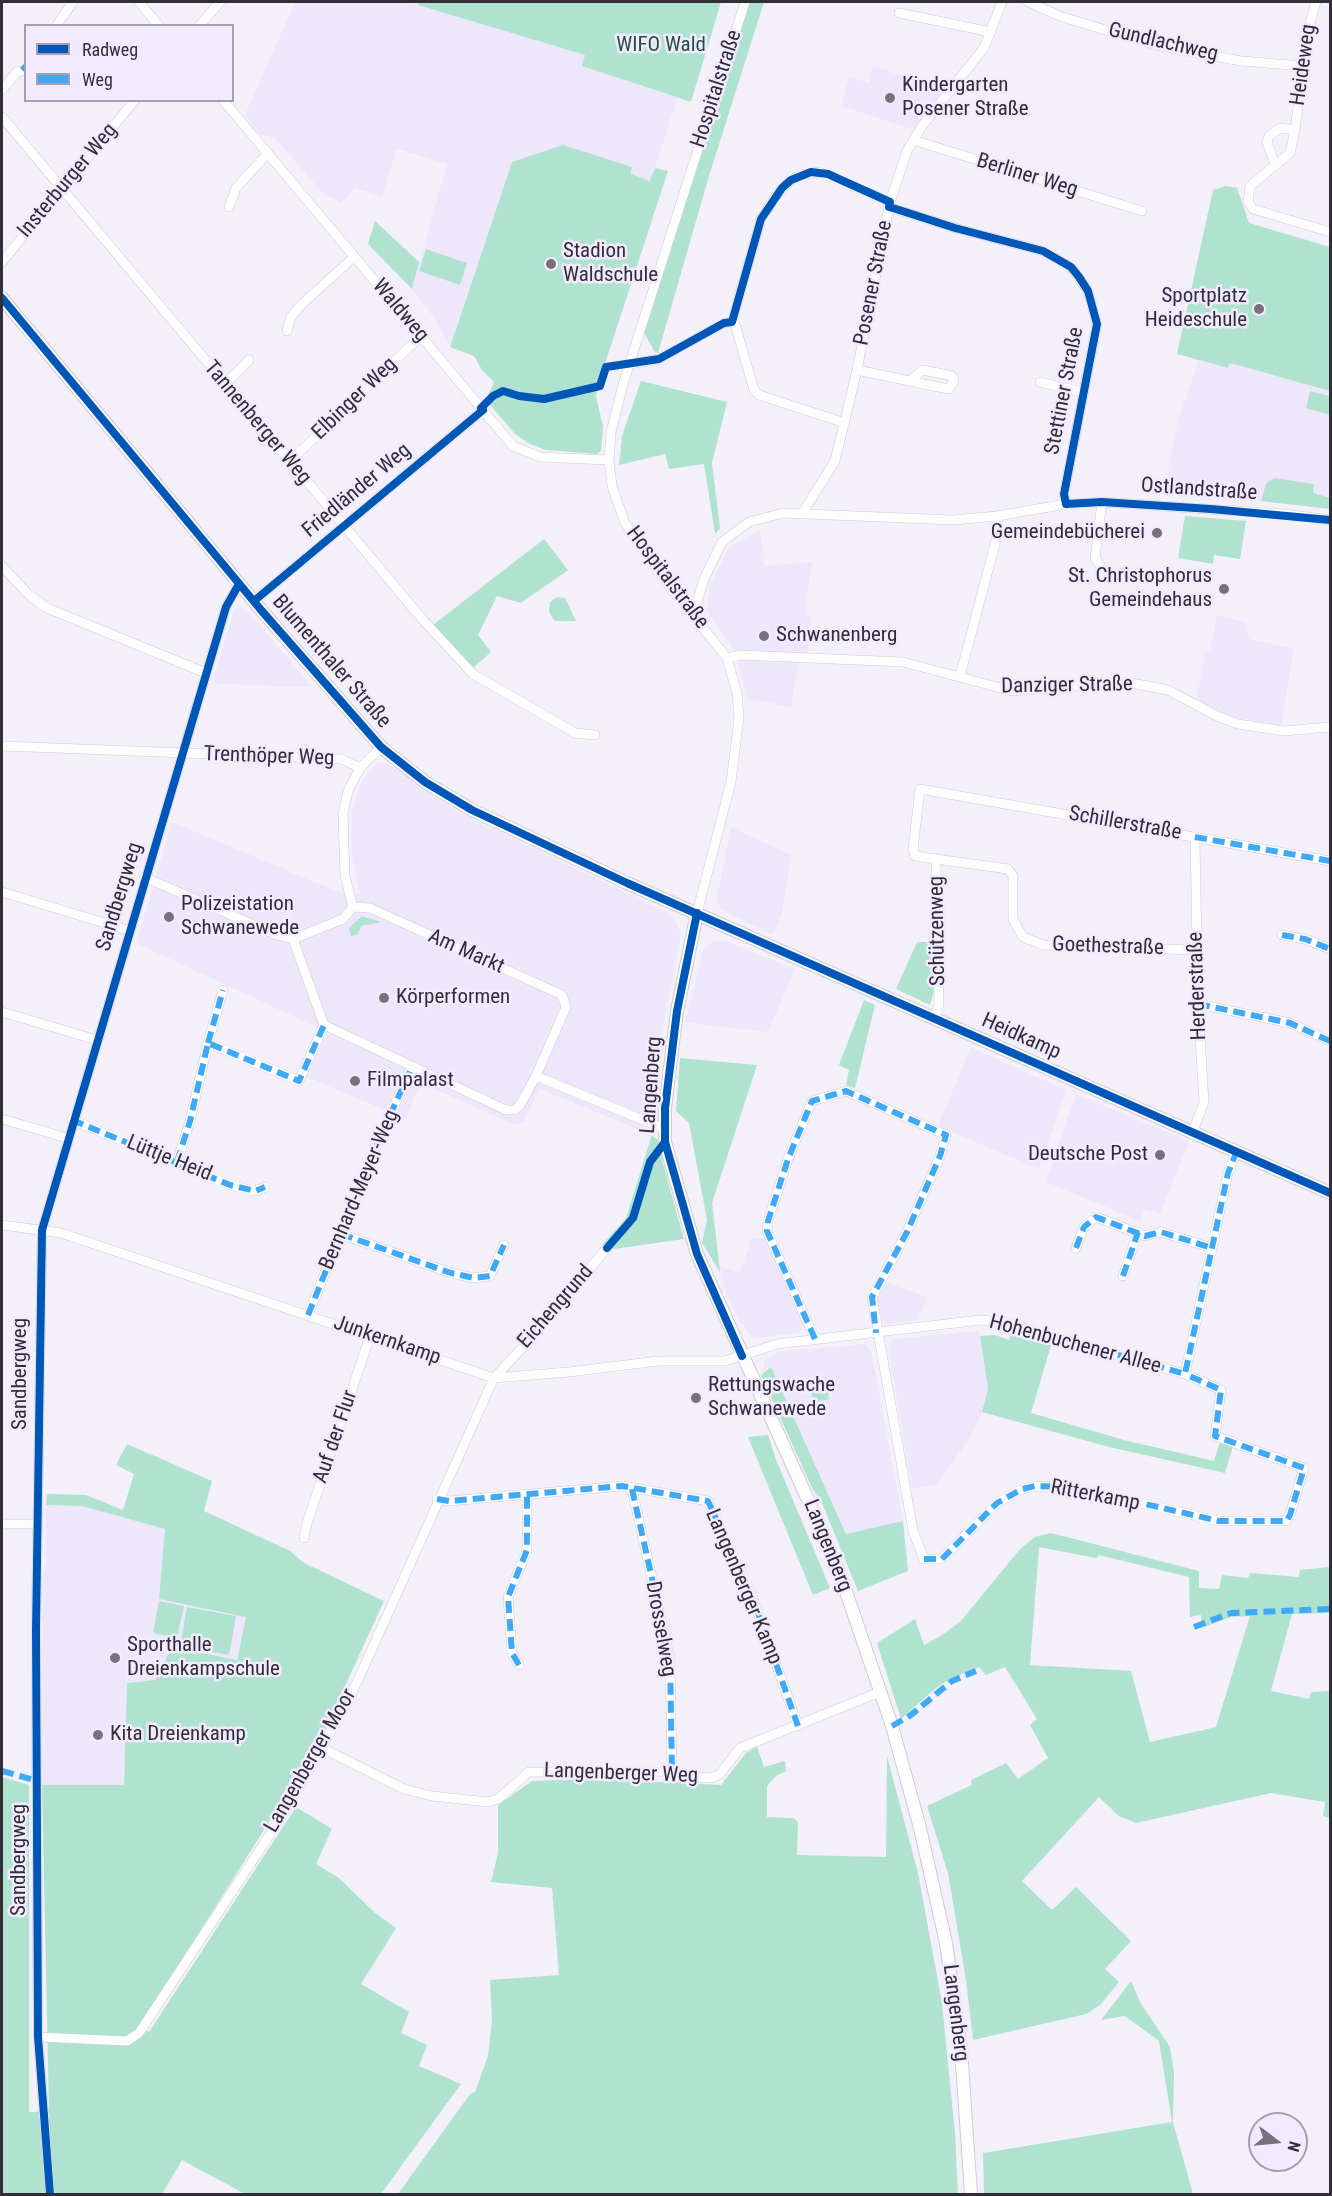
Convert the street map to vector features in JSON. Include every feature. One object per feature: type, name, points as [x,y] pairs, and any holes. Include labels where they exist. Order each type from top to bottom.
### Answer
[{"type":"main road","name":"Blumenthaler Straße","points":[[2,298],[254,601],[381,747],[424,782],[472,810],[697,913]]},
{"type":"main road","name":"Heidkamp","points":[[697,913],[1192,1134],[1330,1193]]},
{"type":"main road","name":"Langenberg","points":[[697,913],[677,1011],[665,1142],[697,1254],[819,1522],[880,1692],[920,1828],[946,1943],[961,2049],[971,2194]]},
{"type":"street","points":[[57,24],[73,2]]},
{"type":"street","points":[[139,2],[157,24]]},
{"type":"street","points":[[201,24],[220,2]]},
{"type":"street","name":"Hospitalstraße","points":[[697,913],[736,750],[737,693],[727,658],[658,573],[625,523],[612,486],[609,459],[611,432],[630,364],[745,2]]},
{"type":"street","name":"Posener Straße","points":[[802,512],[831,469],[857,370],[889,204],[913,140],[979,55],[991,32],[1002,2]]},
{"type":"street","name":"Gundlachweg","points":[[1028,2],[1062,17],[1156,45],[1241,61],[1303,66]]},
{"type":"street","name":"Heideweg","points":[[1316,2],[1303,66],[1290,153],[1250,186],[1248,202],[1253,209],[1330,232]]},
{"type":"street","points":[[899,13],[991,32]]},
{"type":"street","points":[[2,90],[17,72],[24,70]]},
{"type":"street","name":"Insterburger Weg","points":[[2,262],[133,102]]},
{"type":"street","name":"Waldweg","points":[[225,102],[513,446],[527,453],[557,459],[609,459]]},
{"type":"street","name":"Tannenberger Weg","points":[[2,117],[343,526],[423,620],[473,674],[575,733],[595,735]]},
{"type":"street","name":"Heideweg","points":[[1275,165],[1267,142],[1269,136],[1280,128],[1295,129]]},
{"type":"street","name":"Berliner Weg","points":[[913,140],[1142,211]]},
{"type":"street","points":[[229,207],[236,188],[268,153]]},
{"type":"street","name":"Stettiner Straße","points":[[732,322],[761,219],[775,197],[791,180],[800,175],[819,172],[889,204],[955,228],[1043,251],[1071,267],[1088,291],[1097,324],[1082,392],[1064,494],[1065,504]]},
{"type":"street","points":[[287,331],[291,317],[301,305],[354,257]]},
{"type":"street","points":[[630,364],[659,359],[724,323],[732,322],[737,330],[754,390],[759,395],[844,423]]},
{"type":"street","name":"Elbinger Weg","points":[[289,462],[420,336]]},
{"type":"street","points":[[224,384],[249,360]]},
{"type":"street","points":[[857,370],[910,381]]},
{"type":"street","points":[[1040,382],[1082,392]]},
{"type":"street","name":"Friedländer Weg","points":[[254,601],[483,410]]},
{"type":"street","points":[[1100,565],[1095,558],[1102,502]]},
{"type":"street","name":"Ostlandstraße","points":[[693,615],[711,562],[727,537],[756,518],[802,512],[953,520],[997,516],[1065,504],[1102,502],[1284,514],[1330,520]]},
{"type":"street","points":[[960,676],[999,529],[997,516]]},
{"type":"street","points":[[2,566],[29,595],[47,608],[206,673]]},
{"type":"street","name":"Sandbergweg","points":[[50,2194],[38,2037],[38,1524],[42,1230],[128,930],[228,601],[240,584]]},
{"type":"street","name":"Danziger Straße","points":[[727,658],[740,655],[903,662],[1012,692],[1111,681],[1141,684],[1168,690],[1216,716],[1238,724],[1284,731],[1330,727]]},
{"type":"street","name":"Trenthöper Weg","points":[[2,746],[346,759],[360,768],[381,747]]},
{"type":"street","points":[[144,877],[277,935],[293,939],[343,919],[353,907],[345,876],[343,814],[348,791],[360,768]]},
{"type":"street","name":"Schillerstraße","points":[[920,789],[1330,861]]},
{"type":"street","name":"Schützenweg","points":[[920,789],[915,856],[936,859],[939,1004],[935,1019]]},
{"type":"street","name":"Herderstraße","points":[[1192,1134],[1204,1102],[1196,950],[1195,837]]},
{"type":"street","name":"Goethestraße","points":[[936,859],[1008,869],[1013,876],[1013,919],[1023,937],[1043,945],[1196,950]]},
{"type":"street","points":[[2,892],[128,930]]},
{"type":"street","name":"Am Markt","points":[[324,1025],[506,1110],[515,1110],[520,1106],[536,1076],[566,1007],[562,995],[370,908],[353,907]]},
{"type":"street","points":[[1282,935],[1305,939],[1330,949]]},
{"type":"street","points":[[208,1043],[299,1081],[324,1025],[293,939]]},
{"type":"street","points":[[177,1162],[190,1121],[223,990]]},
{"type":"street","points":[[1198,1004],[1290,1023],[1330,1041]]},
{"type":"street","points":[[2,1012],[97,1040]]},
{"type":"street","name":"Bernhard-Meyer-Weg","points":[[308,1315],[412,1067]]},
{"type":"street","points":[[536,1076],[665,1129]]},
{"type":"street","points":[[815,1339],[767,1231],[768,1221],[788,1159],[812,1101],[846,1091],[946,1135],[940,1156],[907,1232],[872,1297],[876,1333]]},
{"type":"street","points":[[2,1119],[67,1138]]},
{"type":"street","name":"Lüttje Heid","points":[[72,1120],[230,1185],[255,1191],[266,1187]]},
{"type":"street","name":"Hohenbuchener Allee","points":[[742,1356],[777,1344],[980,1320],[1004,1322],[1185,1374],[1228,1173],[1236,1153]]},
{"type":"street","points":[[1076,1248],[1084,1227],[1096,1217],[1145,1236],[1161,1232],[1212,1248]]},
{"type":"street","name":"Junkernkamp","points":[[2,1225],[61,1233],[494,1378],[658,1361],[714,1362],[742,1356]]},
{"type":"street","points":[[1123,1276],[1138,1232]]},
{"type":"street","points":[[341,1234],[451,1273],[474,1278],[490,1276],[504,1245]]},
{"type":"street","name":"Eichengrund","points":[[494,1378],[535,1334],[607,1248]]},
{"type":"street","name":"Ritterkamp","points":[[876,1333],[896,1427],[913,1531],[924,1559],[942,1559],[997,1503],[1022,1489],[1035,1486],[1071,1487],[1219,1521],[1286,1521],[1290,1515],[1304,1468],[1215,1436],[1221,1390],[1185,1374]]},
{"type":"street","name":"Auf der Flur","points":[[304,1538],[307,1523],[370,1336]]},
{"type":"street","name":"Langenberger Moor","points":[[38,2037],[127,2041],[139,2033],[282,1816],[322,1748],[358,1680],[437,1499],[494,1378]]},
{"type":"street","name":"Langenberger Kamp","points":[[437,1499],[449,1501],[621,1485],[632,1489],[703,1499],[712,1506],[750,1593],[798,1726]]},
{"type":"street","name":"Drosselweg","points":[[632,1489],[670,1659],[672,1772]]},
{"type":"street","points":[[519,1665],[512,1653],[508,1598],[527,1550],[527,1495]]},
{"type":"street","points":[[2,1524],[38,1524]]},
{"type":"street","name":"Langenberger Weg","points":[[322,1748],[404,1789],[432,1796],[488,1802],[498,1799],[529,1772],[672,1772],[693,1777],[712,1778],[720,1774],[740,1748],[880,1692]]},
{"type":"shaded area","points":[[295,2],[408,2],[585,55],[582,66],[677,98],[651,181],[630,174],[632,168],[512,162],[450,347],[437,322],[412,289],[447,164],[397,149],[382,196],[355,188],[341,203],[320,190],[274,137],[261,135],[245,115]]},
{"type":"shaded area","name":"Kindergarten Posener Straße","points":[[873,66],[944,90],[912,129],[841,106],[849,77],[869,83]]},
{"type":"shaded area","points":[[1199,360],[1228,368],[1230,363],[1330,391],[1330,509],[1261,501],[1163,495],[1178,420]]},
{"type":"shaded area","points":[[760,531],[765,566],[812,562],[805,614],[811,617],[808,655],[800,655],[791,707],[748,699],[734,650],[707,610],[710,586],[731,546]]},
{"type":"shaded area","points":[[241,607],[256,620],[312,687],[212,684],[234,610]]},
{"type":"shaded area","points":[[1217,615],[1244,622],[1249,639],[1294,649],[1281,725],[1228,716],[1197,699],[1205,651],[1210,651]]},
{"type":"shaded area","points":[[386,762],[456,811],[669,913],[675,919],[681,935],[662,1030],[652,1135],[540,1089],[523,1122],[515,1125],[421,1083],[405,1119],[307,1077],[327,1032],[136,943],[172,822],[341,893],[360,894],[352,857],[352,811],[362,781],[377,763]]},
{"type":"shaded area","points":[[731,827],[791,855],[782,914],[773,935],[721,908],[717,898]]},
{"type":"shaded area","points":[[723,940],[795,969],[768,1032],[685,1022],[704,949],[713,942]]},
{"type":"shaded area","points":[[971,1047],[1066,1090],[1039,1169],[938,1126]]},
{"type":"shaded area","points":[[1076,1094],[1189,1141],[1160,1214],[1144,1209],[1140,1221],[1046,1182]]},
{"type":"shaded area","points":[[752,1238],[767,1239],[803,1323],[801,1333],[754,1338],[740,1322],[726,1293],[720,1266],[740,1273]]},
{"type":"shaded area","points":[[886,1282],[927,1297],[918,1320],[887,1324],[882,1320],[877,1298]]},
{"type":"shaded area","points":[[979,1331],[988,1389],[982,1412],[968,1441],[936,1485],[912,1489],[888,1346],[893,1339]]},
{"type":"shaded area","points":[[864,1344],[871,1350],[903,1521],[846,1534],[771,1367],[764,1370],[764,1364],[766,1358],[777,1352]]},
{"type":"shaded area","points":[[46,1505],[82,1506],[165,1529],[159,1599],[246,1617],[237,1660],[172,1647],[155,1680],[127,1683],[124,1785],[42,1785],[43,1569],[46,1569]]},
{"type":"green space","name":"WIFO Wald","points":[[419,2],[721,2],[691,102],[582,66],[585,55],[418,5]]},
{"type":"green space","points":[[750,2],[764,2],[709,176],[658,353],[654,351],[644,333]]},
{"type":"green space","name":"Stadion Waldschule","points":[[563,145],[632,167],[631,174],[650,181],[655,168],[668,171],[598,385],[596,397],[603,426],[601,451],[597,454],[546,450],[530,444],[515,434],[486,400],[494,382],[482,370],[474,356],[450,347],[512,162]]},
{"type":"green space","name":"Sportplatz Heideschule","points":[[1226,186],[1237,188],[1249,223],[1330,247],[1330,391],[1230,363],[1228,368],[1177,354],[1213,190]]},
{"type":"green space","points":[[375,221],[419,262],[412,289],[368,244]]},
{"type":"green space","points":[[426,249],[467,263],[460,285],[419,271]]},
{"type":"green space","points":[[641,381],[727,402],[712,463],[720,528],[715,534],[704,464],[669,469],[665,454],[619,465],[622,436]]},
{"type":"green space","points":[[1310,391],[1330,396],[1330,415],[1306,408]]},
{"type":"green space","points":[[1274,478],[1314,484],[1313,493],[1330,498],[1330,509],[1261,501],[1266,484]]},
{"type":"green space","points":[[1185,516],[1246,521],[1240,559],[1214,555],[1213,564],[1178,558]]},
{"type":"green space","points":[[544,539],[568,570],[521,603],[497,596],[478,635],[491,652],[473,668],[433,625]]},
{"type":"green space","points":[[557,597],[565,598],[576,621],[555,621],[551,616],[550,602]]},
{"type":"green space","points":[[362,916],[381,922],[361,926],[358,934],[351,936],[349,928]]},
{"type":"green space","points":[[917,942],[933,942],[934,991],[930,1005],[896,989]]},
{"type":"green space","points":[[864,1000],[875,1005],[855,1088],[846,1085],[849,1070],[839,1065]]},
{"type":"green space","points":[[680,1058],[757,1065],[712,1203],[720,1272],[702,1243],[707,1220],[689,1123],[676,1111]]},
{"type":"green space","points":[[652,1135],[662,1144],[662,1160],[684,1239],[614,1249],[602,1245],[626,1218]]},
{"type":"green space","points":[[1011,1334],[1026,1338],[1030,1335],[1052,1342],[1031,1413],[1124,1440],[1214,1461],[1220,1442],[1233,1446],[1225,1473],[1109,1447],[982,1412],[988,1389],[980,1336],[995,1335],[1009,1340]]},
{"type":"green space","points":[[771,1367],[846,1534],[903,1521],[908,1571],[858,1591],[822,1503],[812,1488],[761,1375]]},
{"type":"green space","points":[[826,1378],[829,1399],[815,1402],[806,1381]]},
{"type":"green space","points":[[768,1435],[776,1460],[830,1588],[813,1595],[748,1437]]},
{"type":"green space","points":[[127,1444],[212,1481],[204,1511],[290,1551],[304,1563],[384,1601],[319,1743],[140,2026],[149,2032],[296,1807],[332,1829],[316,1864],[339,1878],[374,1912],[396,1928],[361,1984],[409,2012],[401,2033],[427,2045],[419,2066],[461,2084],[381,2194],[245,2194],[182,2160],[162,2194],[2,2194],[2,1777],[29,1785],[29,2112],[35,2112],[49,2109],[42,1785],[124,1785],[127,1683],[155,1680],[172,1647],[237,1660],[246,1617],[159,1599],[165,1529],[82,1506],[46,1505],[47,1494],[86,1495],[123,1510],[134,1474],[116,1465]]},
{"type":"green space","points":[[1051,1533],[1199,1571],[1199,1588],[1219,1589],[1222,1575],[1248,1578],[1250,1573],[1299,1577],[1300,1570],[1330,1567],[1330,1613],[1292,1614],[1271,1691],[1309,1699],[1311,1692],[1330,1691],[1330,1818],[1323,1816],[1325,1802],[1271,1793],[1136,1823],[1119,1816],[1099,1797],[1022,1881],[1052,1910],[1076,1887],[1131,1941],[1105,1969],[1119,1982],[1100,2005],[1086,2014],[973,2040],[966,1980],[948,1873],[927,1806],[972,1785],[971,1780],[1006,1763],[1018,1779],[1048,1758],[1030,1725],[1037,1719],[1005,1667],[986,1675],[979,1667],[952,1678],[937,1687],[901,1719],[877,1643],[915,1619],[924,1645],[939,1637],[960,1622],[1021,1548],[1035,1537]],"holes":[[[1039,1547],[1096,1558],[1099,1555],[1189,1577],[1190,1617],[1201,1615],[1201,1628],[1231,1617],[1250,1616],[1216,1727],[1150,1742],[1131,1671],[1030,1665]]]},
{"type":"green space","points":[[159,1601],[184,1606],[177,1638],[153,1633]]},
{"type":"green space","points":[[187,1607],[236,1616],[229,1655],[180,1646]]},
{"type":"green space","points":[[757,1747],[764,1767],[785,1761],[786,1771],[776,1776],[767,1786],[767,1817],[793,1818],[798,1822],[797,1855],[886,1857],[887,1756],[918,1873],[942,2003],[955,2133],[958,2194],[398,2194],[470,2094],[475,2092],[488,2056],[492,2020],[490,1980],[559,1975],[552,1888],[491,1882],[498,1853],[498,1805],[532,1781],[599,1779],[721,1785],[746,1753]]},
{"type":"green space","points":[[1131,1981],[1141,2004],[1170,2047],[1174,2073],[1173,2122],[1193,2194],[984,2194],[983,2153],[1172,2122],[1159,2041],[1125,2016],[1101,2020]]},
{"type":"marked path","points":[[1195,837],[1330,861]]},
{"type":"marked path","points":[[1282,935],[1305,939],[1330,949]]},
{"type":"marked path","points":[[208,1043],[223,990]]},
{"type":"marked path","points":[[1198,1004],[1290,1023],[1330,1041]]},
{"type":"marked path","points":[[177,1162],[190,1121],[208,1043],[299,1081],[324,1025]]},
{"type":"marked path","points":[[308,1315],[380,1137],[412,1067]]},
{"type":"marked path","points":[[815,1339],[767,1231],[768,1221],[788,1159],[812,1101],[846,1091],[946,1135],[940,1156],[907,1232],[872,1297],[876,1333]]},
{"type":"marked path","points":[[72,1120],[230,1185],[255,1191],[265,1187]]},
{"type":"marked path","points":[[1014,1325],[1185,1374],[1228,1173],[1236,1153]]},
{"type":"marked path","points":[[1076,1248],[1084,1227],[1096,1217],[1145,1236],[1161,1232],[1212,1248]]},
{"type":"marked path","points":[[1123,1276],[1138,1232]]},
{"type":"marked path","points":[[341,1234],[451,1273],[474,1278],[490,1276],[504,1245]]},
{"type":"marked path","points":[[924,1559],[942,1559],[997,1503],[1022,1489],[1035,1486],[1071,1487],[1219,1521],[1286,1521],[1290,1515],[1304,1468],[1215,1436],[1221,1390],[1185,1374]]},
{"type":"marked path","points":[[437,1499],[449,1501],[622,1486],[708,1501],[751,1593],[798,1726]]},
{"type":"marked path","points":[[632,1489],[670,1659],[672,1772]]},
{"type":"marked path","points":[[519,1665],[512,1653],[508,1597],[527,1550],[527,1495]]},
{"type":"marked path","points":[[1194,1627],[1231,1613],[1330,1609]]},
{"type":"marked path","points":[[892,1726],[911,1715],[952,1681],[976,1671]]},
{"type":"marked path","points":[[2,1771],[38,1781]]},
{"type":"cycle path","points":[[254,601],[483,410],[481,408],[493,396],[503,391],[519,396],[544,399],[600,386],[606,367],[659,359],[724,323],[732,322],[761,219],[782,188],[791,180],[811,172],[828,174],[890,202],[889,207],[955,228],[1043,251],[1071,267],[1079,277],[1088,291],[1097,324],[1064,494],[1066,504],[1102,502],[1330,520]]},
{"type":"cycle path","points":[[2,298],[261,610],[381,747],[425,782],[472,810],[627,883],[1330,1193]]},
{"type":"cycle path","points":[[50,2194],[38,2037],[36,1629],[42,1230],[226,607],[239,584]]},
{"type":"cycle path","points":[[697,913],[677,1011],[665,1108],[665,1142],[697,1254],[742,1356]]},
{"type":"cycle path","points":[[607,1248],[633,1218],[650,1162],[665,1142]]},
{"type":"place","name":"Kindergarten Posener Straße","points":[[890,98]]},
{"type":"place","name":"Stadion Waldschule","points":[[551,264]]},
{"type":"place","name":"Sportplatz Heideschule","points":[[1259,309]]},
{"type":"place","name":"Gemeindebücherei","points":[[1157,533]]},
{"type":"place","name":"St. Christophorus Gemeindehaus","points":[[1224,589]]},
{"type":"place","name":"Schwanenberg","points":[[764,636]]},
{"type":"place","name":"Polizeistation Schwanewede","points":[[169,917]]},
{"type":"place","name":"Körperformen","points":[[384,998]]},
{"type":"place","name":"Filmpalast","points":[[355,1081]]},
{"type":"place","name":"Deutsche Post","points":[[1160,1155]]},
{"type":"place","name":"Rettungswache Schwanewede","points":[[696,1398]]},
{"type":"place","name":"Sporthalle Dreienkampschule","points":[[115,1658]]},
{"type":"place","name":"Kita Dreienkamp","points":[[98,1735]]}]
